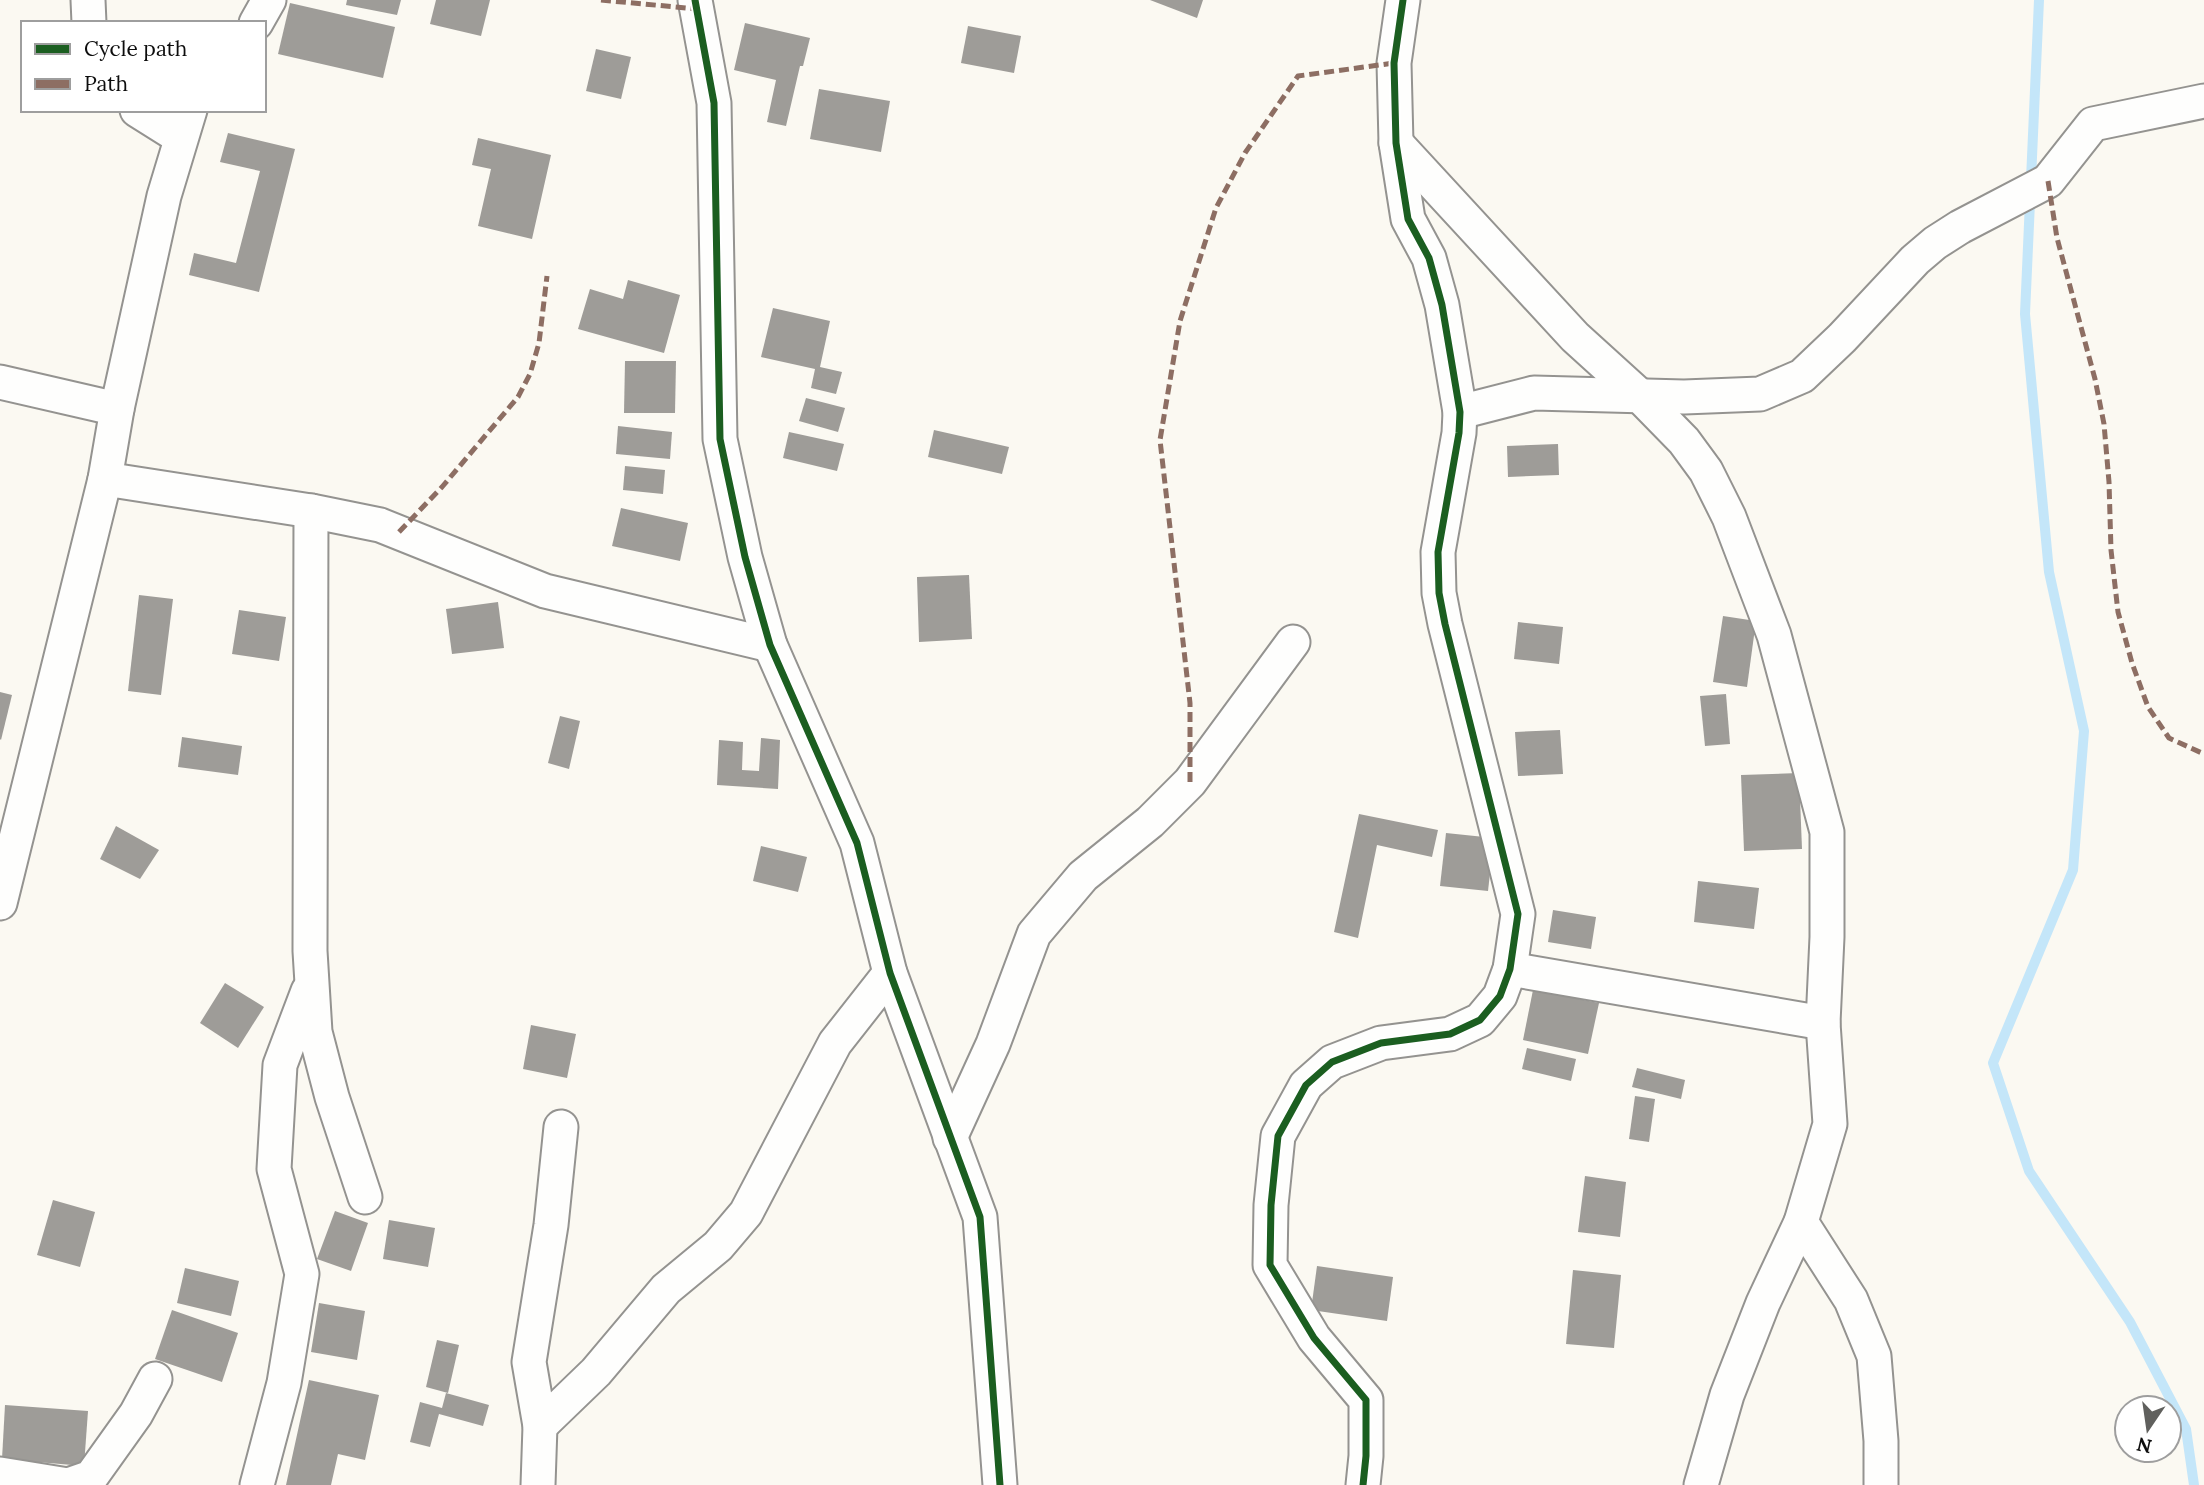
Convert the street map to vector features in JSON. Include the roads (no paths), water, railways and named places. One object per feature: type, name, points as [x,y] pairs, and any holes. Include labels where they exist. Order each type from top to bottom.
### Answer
[{"type":"street","points":[[88,0],[89,21]]},
{"type":"street","points":[[257,21],[269,0]]},
{"type":"street","points":[[695,0],[713,103],[720,439],[745,556],[770,645],[856,843],[890,973],[980,1217],[1000,1485]]},
{"type":"street","points":[[1363,1485],[1366,1400],[1314,1338],[1270,1265],[1271,1205],[1278,1136],[1306,1084],[1332,1062],[1381,1043],[1450,1034],[1480,1020],[1500,996],[1510,968],[1518,914],[1445,624],[1440,593],[1440,535],[1459,433],[1460,412],[1442,305],[1429,258],[1408,219],[1396,143],[1394,64],[1403,0]]},
{"type":"street","points":[[1460,412],[1534,393],[1640,396],[1760,394],[1802,376],[1842,338],[1915,260],[1935,243],[2048,181],[2093,124],[2204,101]]},
{"type":"street","points":[[0,903],[105,479],[117,409],[164,195],[185,124],[143,112]]},
{"type":"street","points":[[1396,143],[1575,337],[1640,396],[1684,441],[1706,471],[1729,517],[1774,635],[1827,832],[1827,937],[1823,1023],[1829,1124],[1801,1223],[1763,1303],[1727,1395],[1701,1485]]},
{"type":"street","points":[[0,382],[117,409]]},
{"type":"street","points":[[105,479],[311,510],[380,525],[545,591],[770,645]]},
{"type":"street","points":[[311,510],[312,982],[315,1032],[331,1097],[365,1197]]},
{"type":"street","points":[[950,1138],[993,1044],[1034,934],[1083,876],[1150,822],[1190,782],[1293,642]]},
{"type":"street","points":[[1510,968],[1823,1023]]},
{"type":"street","points":[[540,1426],[596,1372],[666,1289],[718,1246],[746,1213],[835,1043],[890,973]]},
{"type":"street","points":[[257,1485],[284,1383],[302,1274],[274,1169],[279,1065],[312,982]]},
{"type":"street","points":[[538,1485],[540,1426],[529,1362],[551,1225],[561,1127]]},
{"type":"street","points":[[1801,1223],[1851,1300],[1874,1356],[1881,1441],[1881,1485]]},
{"type":"street","points":[[0,1474],[68,1485],[91,1477],[136,1414],[155,1379]]},
{"type":"waterway","points":[[2039,0],[2025,314],[2049,572],[2084,731],[2073,870],[1993,1063],[2029,1171],[2130,1322],[2186,1429],[2194,1485]]}]
